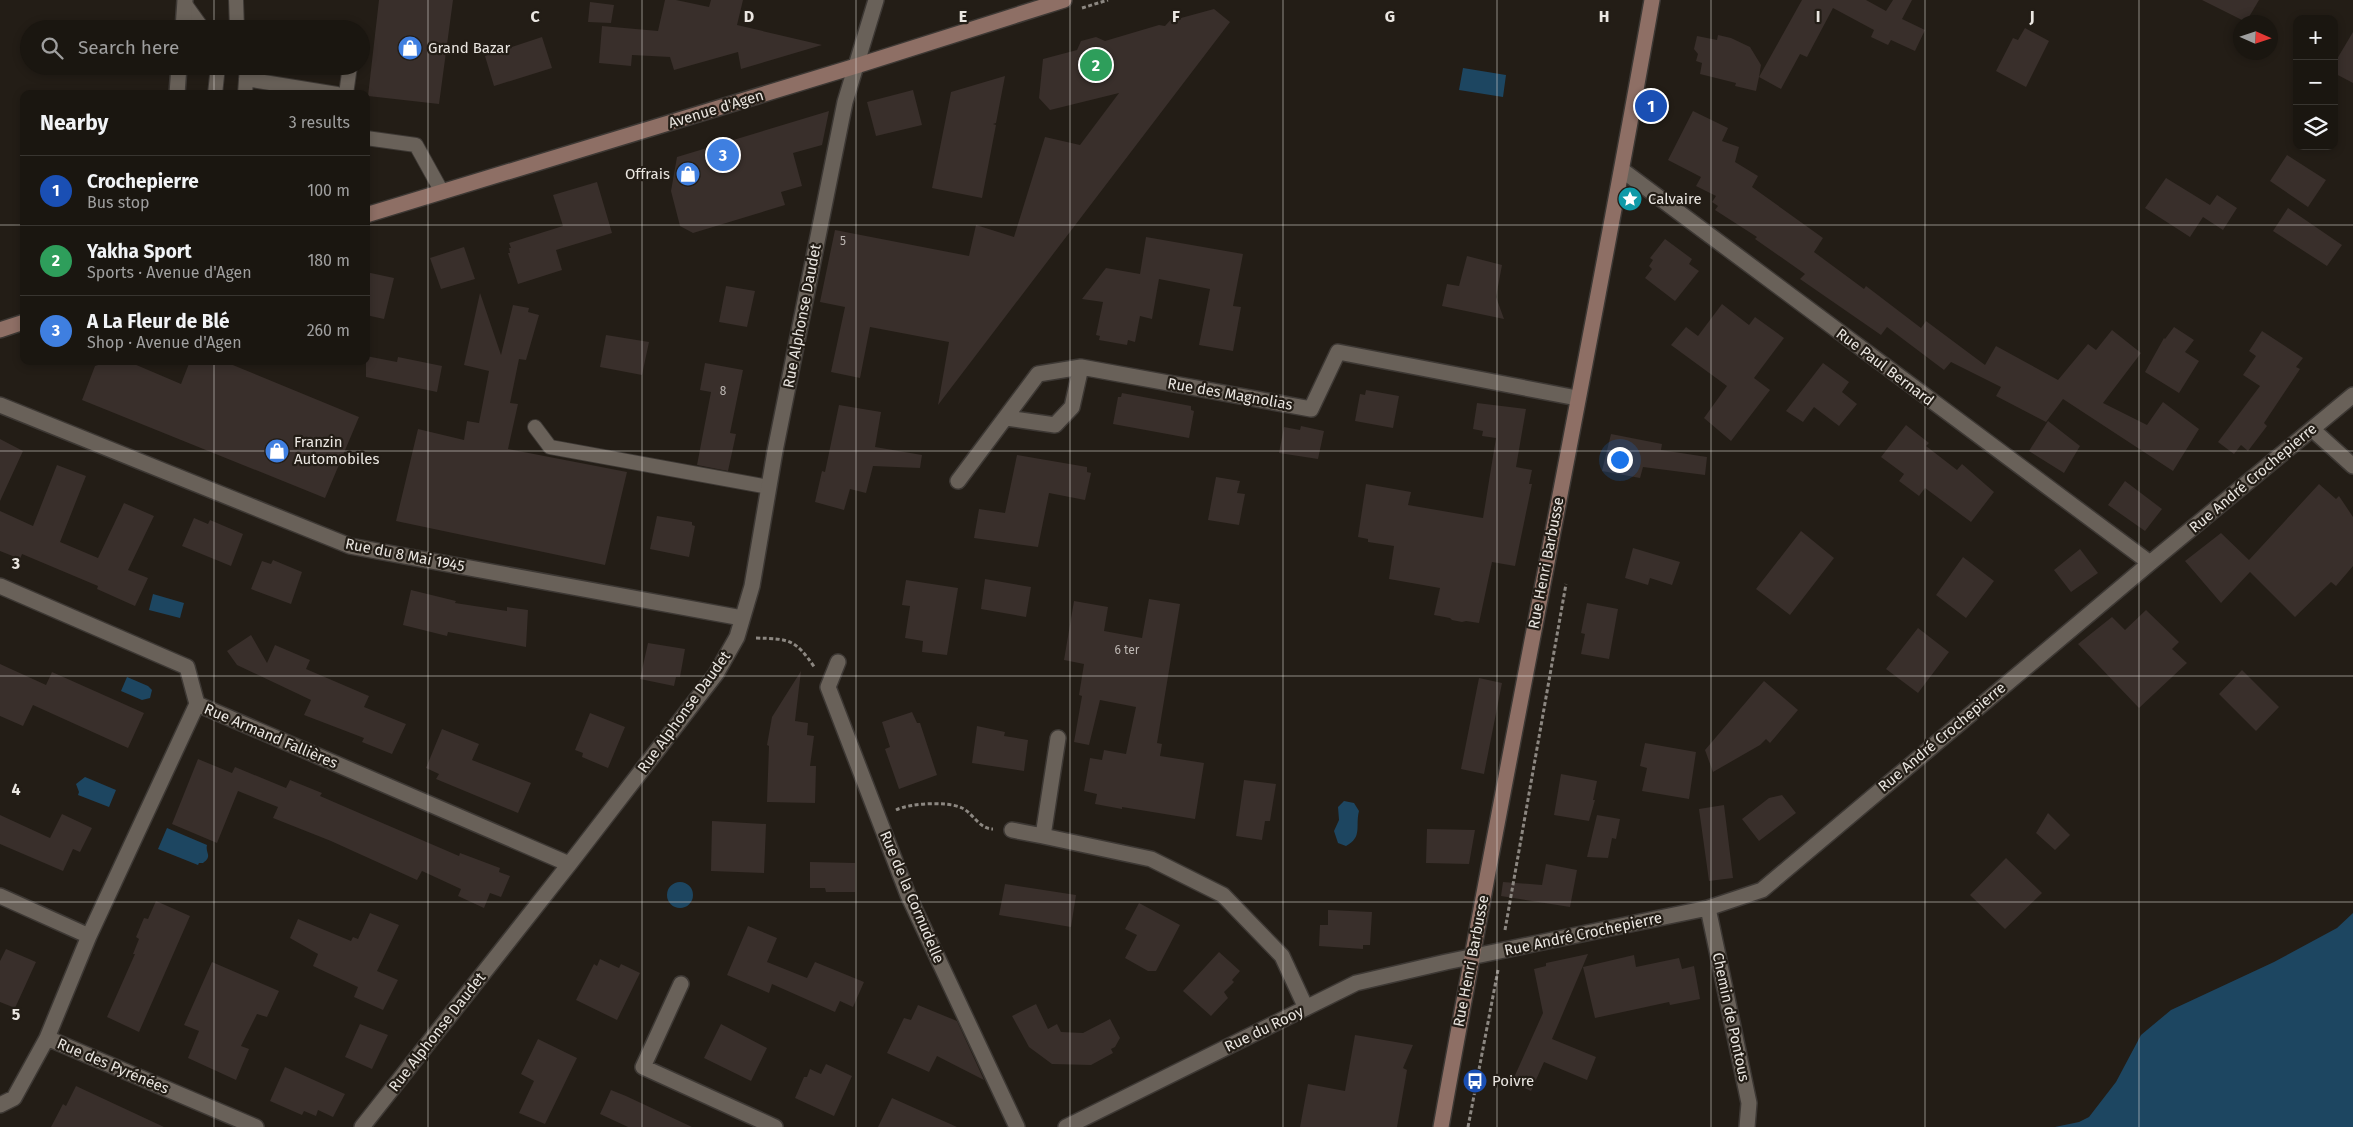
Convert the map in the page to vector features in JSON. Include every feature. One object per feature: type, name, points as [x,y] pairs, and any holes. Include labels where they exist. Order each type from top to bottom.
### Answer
[{"type":"main road","name":"Avenue d'Agen","points":[[370,214],[856,66],[1064,0]]},
{"type":"main road","name":"Rue Henri Barbusse","points":[[1441,1127],[1471,957],[1622,170],[1652,0]]},
{"type":"main road","points":[[0,330],[20,323]]},
{"type":"street","name":"Rue Alphonse Daudet","points":[[362,1127],[716,674],[737,637],[752,586],[769,487],[845,102],[876,0]]},
{"type":"street","points":[[184,20],[185,2]]},
{"type":"street","points":[[177,90],[178,75]]},
{"type":"street","name":"Rue Paul Bernard","points":[[1622,170],[2150,563]]},
{"type":"street","name":"Rue des Magnolias","points":[[958,481],[1007,418],[1038,374],[1081,367],[1311,408],[1338,352],[1578,398]]},
{"type":"street","points":[[1007,418],[1055,425],[1072,407],[1081,367]]},
{"type":"street","name":"Rue André Crochepierre","points":[[1471,957],[1708,908],[1762,890],[2150,563],[2353,395]]},
{"type":"street","name":"Rue du 8 Mai 1945","points":[[0,405],[350,546],[742,618]]},
{"type":"street","points":[[2312,428],[2353,466]]},
{"type":"street","name":"Rue Armand Fallières","points":[[0,586],[187,667],[197,704],[569,864]]},
{"type":"street","points":[[828,687],[838,662]]},
{"type":"street","name":"Rue de la Cornudelle","points":[[828,687],[908,895],[1018,1127]]},
{"type":"street","points":[[46,1038],[89,936],[197,704]]},
{"type":"street","points":[[1043,836],[1058,738]]},
{"type":"street","points":[[1012,830],[1151,859],[1223,895],[1282,956],[1306,1008]]},
{"type":"street","points":[[0,896],[89,936]]},
{"type":"street","name":"Chemin de Pontous","points":[[1708,908],[1749,1103],[1747,1127]]},
{"type":"street","name":"Rue du Rooy","points":[[1066,1127],[1356,983],[1471,957]]},
{"type":"street","points":[[681,984],[643,1067],[776,1127]]},
{"type":"street","name":"Rue des Pyrénées","points":[[0,1104],[14,1098],[46,1038],[256,1127]]},
{"type":"lane","points":[[236,0],[237,20]]},
{"type":"lane","points":[[185,2],[197,20]]},
{"type":"lane","points":[[215,90],[217,75]]},
{"type":"lane","points":[[245,90],[247,75]]},
{"type":"lane","points":[[259,75],[321,90]]},
{"type":"lane","points":[[347,90],[349,75]]},
{"type":"lane","points":[[370,139],[416,145],[442,192]]},
{"type":"lane","points":[[535,428],[550,447],[769,487]]},
{"type":"path","points":[[737,637],[786,639],[796,644],[828,687]]},
{"type":"path","points":[[879,820],[905,805],[936,804],[962,808],[988,829],[1012,830]]},
{"type":"water","points":[[1463,68],[1506,75],[1503,97],[1459,90]]},
{"type":"water","points":[[153,594],[184,603],[180,618],[149,610]]},
{"type":"water","points":[[127,677],[148,686],[152,690],[150,698],[142,700],[121,691]]},
{"type":"water","points":[[85,777],[116,790],[109,807],[78,795],[79,792],[76,784]]},
{"type":"water","points":[[1344,801],[1354,803],[1359,811],[1357,835],[1346,846],[1338,843],[1334,831],[1339,820],[1338,807]]},
{"type":"water","points":[[167,828],[207,845],[208,858],[206,861],[198,865],[158,849]]},
{"type":"water","points":[[680,882],[689,886],[693,895],[689,904],[680,908],[671,904],[667,895],[671,886]]},
{"type":"water","points":[[2353,913],[2353,1127],[2055,1127],[2079,1122],[2089,1117],[2116,1082],[2141,1035],[2171,1010],[2274,962],[2337,928]]},
{"type":"building","name":"Grand Bazar","points":[[379,0],[453,0],[439,104],[370,96],[369,90]]},
{"type":"building","points":[[665,0],[676,0],[709,7],[711,0],[743,0],[737,25],[822,45],[741,69],[738,52],[674,70],[670,57],[632,55],[631,66],[599,63],[602,26],[658,31]]},
{"type":"building","points":[[1802,0],[1866,0],[1886,11],[1893,0],[1912,0],[1902,19],[1925,30],[1915,51],[1891,40],[1888,45],[1871,37],[1874,30],[1833,8],[1807,57],[1800,54],[1781,89],[1759,77]]},
{"type":"building","points":[[2202,0],[2259,0],[2250,15],[2233,16]]},
{"type":"building","points":[[590,2],[614,5],[611,23],[588,22]]},
{"type":"building","points":[[1214,9],[1230,22],[938,405],[949,342],[870,327],[860,378],[831,372],[845,307],[820,302],[835,230],[969,256],[976,225],[1014,237],[1045,137],[1080,145],[1119,93],[1050,110],[1039,98],[1043,59],[1077,50],[1081,41],[1096,37],[1105,41],[1159,25],[1165,26],[1175,15],[1181,18]]},
{"type":"building","points":[[2025,28],[2049,41],[2026,87],[1996,71],[2013,38],[2018,40]]},
{"type":"building","points":[[2353,32],[2353,83],[2338,75],[2338,57]]},
{"type":"building","points":[[1718,35],[1731,38],[1750,47],[1761,65],[1756,91],[1735,86],[1736,83],[1700,74],[1702,63],[1696,61],[1698,54],[1694,49],[1697,36],[1717,40]]},
{"type":"building","points":[[542,37],[552,68],[494,86],[485,56]]},
{"type":"building","points":[[1005,76],[996,123],[993,124],[996,125],[982,198],[932,188],[951,92]]},
{"type":"building","points":[[913,90],[922,125],[876,136],[867,102]]},
{"type":"building","points":[[829,111],[822,145],[793,153],[802,186],[781,192],[785,205],[693,233],[680,226],[671,191],[677,157]]},
{"type":"building","points":[[1693,111],[1728,128],[1722,141],[1739,147],[1735,162],[1758,176],[1752,187],[1823,238],[1814,252],[1864,289],[1866,286],[1921,328],[1926,321],[1985,365],[1996,346],[2058,380],[2088,344],[2096,350],[2112,330],[2141,353],[2103,403],[2147,425],[2163,402],[2199,429],[2173,471],[2063,399],[2046,422],[1996,396],[2001,387],[1951,362],[1944,370],[1887,327],[1881,335],[1800,279],[1805,274],[1755,239],[1757,237],[1715,210],[1718,206],[1712,202],[1716,196],[1696,186],[1701,177],[1668,160]]},
{"type":"building","points":[[2287,155],[2326,180],[2308,207],[2270,181]]},
{"type":"building","points":[[2166,178],[2210,205],[2217,195],[2237,208],[2223,230],[2203,217],[2190,237],[2145,208]]},
{"type":"building","points":[[597,182],[612,233],[556,250],[562,270],[518,284],[508,253],[510,253],[509,248],[511,248],[509,243],[563,226],[553,195]]},
{"type":"building","points":[[2288,208],[2342,245],[2327,266],[2273,231]]},
{"type":"building","points":[[1146,237],[1243,254],[1233,306],[1241,307],[1233,351],[1199,345],[1210,289],[1159,279],[1152,319],[1140,316],[1135,342],[1128,340],[1127,345],[1099,340],[1100,336],[1096,335],[1103,302],[1082,299],[1106,268],[1140,274]]},
{"type":"building","points":[[1665,239],[1692,259],[1689,264],[1699,271],[1675,301],[1645,278],[1652,269],[1649,266],[1653,260],[1650,258]]},
{"type":"building","points":[[464,247],[475,279],[441,289],[430,258]]},
{"type":"building","points":[[1467,256],[1502,265],[1496,297],[1504,319],[1442,306],[1447,284],[1459,286]]},
{"type":"building","points":[[370,273],[394,278],[384,319],[370,316]]},
{"type":"building","points":[[726,286],[755,291],[747,327],[719,322]]},
{"type":"building","points":[[480,293],[501,355],[513,305],[529,308],[528,312],[539,315],[526,360],[519,359],[510,403],[518,404],[508,449],[627,472],[605,565],[396,521],[418,429],[464,440],[467,421],[479,423],[489,371],[464,365]]},
{"type":"building","points":[[1722,304],[1749,325],[1755,317],[1784,338],[1754,378],[1770,390],[1731,441],[1704,418],[1727,386],[1671,345],[1686,327],[1698,336]]},
{"type":"building","points":[[2174,327],[2194,340],[2185,352],[2199,361],[2179,393],[2145,372],[2164,338]]},
{"type":"building","points":[[2262,331],[2303,358],[2296,367],[2300,369],[2264,423],[2267,426],[2248,451],[2241,445],[2234,454],[2218,442],[2260,386],[2243,375],[2256,356],[2249,351]]},
{"type":"building","points":[[606,335],[649,342],[642,375],[600,367]]},
{"type":"building","points":[[370,357],[397,362],[398,357],[442,366],[437,392],[366,377],[366,365],[370,365]]},
{"type":"building","points":[[705,363],[743,370],[730,433],[736,434],[728,471],[697,465],[711,392],[700,390]]},
{"type":"building","points":[[1823,363],[1849,382],[1842,392],[1857,404],[1839,426],[1814,407],[1803,422],[1786,411]]},
{"type":"building","name":"Franzin Automobiles","points":[[136,365],[181,384],[188,365],[233,365],[359,417],[325,498],[82,400],[95,366]]},
{"type":"building","points":[[1366,390],[1399,396],[1393,428],[1355,421],[1360,394],[1365,395]]},
{"type":"building","points":[[1122,393],[1191,406],[1191,410],[1194,411],[1189,438],[1113,424],[1118,397],[1121,397]]},
{"type":"building","points":[[1477,403],[1526,409],[1516,467],[1532,470],[1529,484],[1532,484],[1515,566],[1492,562],[1479,623],[1462,622],[1434,615],[1440,588],[1389,579],[1394,546],[1368,542],[1368,539],[1358,537],[1366,484],[1411,492],[1408,505],[1483,518],[1496,438],[1482,436],[1483,431],[1473,429]]},
{"type":"building","points":[[839,405],[881,412],[875,447],[922,455],[920,468],[873,466],[866,493],[850,489],[844,510],[815,502],[822,471],[825,472]]},
{"type":"building","points":[[2048,421],[2080,446],[2064,473],[2029,451]]},
{"type":"building","points":[[1906,425],[1929,443],[1926,446],[1957,470],[1962,464],[1994,492],[1971,522],[1925,488],[1919,496],[1899,481],[1904,474],[1881,457]]},
{"type":"building","points":[[1301,426],[1324,431],[1318,459],[1279,453],[1284,427],[1300,430]]},
{"type":"building","points":[[1611,434],[1662,444],[1661,450],[1707,457],[1705,475],[1643,467],[1640,478],[1602,471]]},
{"type":"building","points":[[0,439],[23,451],[0,501]]},
{"type":"building","points":[[1017,455],[1087,467],[1087,472],[1091,473],[1085,500],[1049,493],[1038,547],[974,538],[979,509],[1005,513]]},
{"type":"building","points":[[57,465],[86,476],[60,542],[98,558],[124,503],[154,516],[128,570],[148,578],[135,606],[97,589],[98,586],[22,554],[20,559],[0,551],[0,511],[33,526]]},
{"type":"building","points":[[1216,477],[1240,481],[1237,493],[1245,494],[1239,525],[1208,520]]},
{"type":"building","points":[[2125,481],[2162,509],[2145,531],[2108,505]]},
{"type":"building","points":[[2319,484],[2336,499],[2339,496],[2353,517],[2353,566],[2336,586],[2331,582],[2295,617],[2250,572],[2221,603],[2185,561],[2221,533],[2249,560]]},
{"type":"building","points":[[657,516],[692,522],[692,525],[695,526],[689,557],[650,549]]},
{"type":"building","points":[[194,518],[208,524],[210,520],[243,534],[231,566],[182,546]]},
{"type":"building","points":[[1801,531],[1834,558],[1790,615],[1756,589]]},
{"type":"building","points":[[1633,548],[1680,562],[1672,585],[1650,578],[1648,585],[1625,578]]},
{"type":"building","points":[[2080,549],[2098,573],[2071,592],[2054,570]]},
{"type":"building","points":[[1963,557],[1994,581],[1966,618],[1936,595]]},
{"type":"building","points":[[273,560],[302,572],[291,604],[251,589],[262,561],[271,564]]},
{"type":"building","points":[[985,579],[1031,587],[1026,617],[981,609]]},
{"type":"building","points":[[906,580],[958,588],[947,655],[922,652],[923,641],[905,638],[910,606],[902,605]]},
{"type":"building","points":[[411,590],[456,601],[455,603],[507,611],[507,607],[528,610],[526,647],[448,632],[447,636],[403,625]]},
{"type":"building","points":[[1149,599],[1180,604],[1157,743],[1162,744],[1160,756],[1204,763],[1195,819],[1095,804],[1097,794],[1084,791],[1090,758],[1102,760],[1104,750],[1126,754],[1136,707],[1100,700],[1089,745],[1074,742],[1082,696],[1079,695],[1084,664],[1064,660],[1074,601],[1108,607],[1104,631],[1142,638]]},
{"type":"building","points":[[1587,603],[1618,609],[1609,659],[1581,654],[1585,634],[1581,633]]},
{"type":"building","points":[[2146,610],[2179,642],[2172,649],[2187,663],[2139,708],[2078,644],[2112,617],[2125,630]]},
{"type":"building","points":[[1918,628],[1949,652],[1918,693],[1886,669]]},
{"type":"building","points":[[251,635],[267,663],[275,645],[310,660],[306,669],[369,696],[364,707],[406,724],[392,754],[362,742],[364,738],[304,715],[311,700],[237,665],[227,651]]},
{"type":"building","points":[[648,643],[685,649],[680,677],[676,677],[674,686],[640,679]]},
{"type":"building","points":[[0,664],[46,685],[52,672],[144,713],[128,748],[33,705],[23,726],[0,716]]},
{"type":"building","points":[[2242,670],[2279,707],[2256,731],[2219,694]]},
{"type":"building","points":[[801,671],[795,721],[808,723],[807,735],[814,736],[810,766],[816,766],[815,803],[767,802],[769,746],[767,745],[772,717]]},
{"type":"building","points":[[1479,678],[1502,683],[1484,774],[1461,769]]},
{"type":"building","points":[[1764,681],[1798,710],[1770,743],[1766,739],[1760,745],[1713,772],[1705,750]]},
{"type":"building","points":[[912,712],[917,723],[920,723],[937,775],[899,789],[885,749],[890,747],[882,722]]},
{"type":"building","points":[[590,713],[625,727],[608,768],[582,757],[583,753],[575,750]]},
{"type":"building","points":[[977,726],[1005,732],[1004,736],[1028,740],[1024,771],[972,763]]},
{"type":"building","points":[[442,729],[479,744],[472,760],[531,783],[518,813],[436,779],[439,774],[426,768]]},
{"type":"building","points":[[1645,743],[1696,752],[1689,799],[1642,791],[1647,768],[1640,766]]},
{"type":"building","points":[[198,759],[232,773],[235,767],[286,788],[290,780],[322,793],[320,796],[459,856],[460,853],[500,868],[499,872],[510,876],[501,897],[490,893],[484,908],[458,896],[461,889],[422,871],[417,880],[331,841],[273,818],[278,807],[238,791],[217,843],[172,824]]},
{"type":"building","points":[[1561,774],[1597,781],[1593,800],[1595,800],[1589,821],[1554,815]]},
{"type":"building","points":[[1244,780],[1276,784],[1270,821],[1265,821],[1262,840],[1236,836]]},
{"type":"building","points":[[1782,795],[1796,813],[1759,841],[1742,819],[1769,798]]},
{"type":"building","points":[[1724,805],[1733,878],[1709,881],[1699,809]]},
{"type":"building","points":[[2048,813],[2070,835],[2055,850],[2036,833]]},
{"type":"building","points":[[62,814],[92,828],[80,852],[73,849],[63,871],[0,844],[0,815],[50,838]]},
{"type":"building","points":[[1597,815],[1620,819],[1616,839],[1612,838],[1608,858],[1587,857]]},
{"type":"building","points":[[712,821],[766,824],[764,873],[711,871]]},
{"type":"building","points":[[1427,829],[1475,830],[1469,864],[1426,863]]},
{"type":"building","points":[[2006,858],[2042,893],[2005,929],[1970,895]]},
{"type":"building","points":[[810,862],[855,863],[855,892],[826,892],[825,888],[810,888]]},
{"type":"building","points":[[1546,864],[1577,870],[1570,907],[1501,896],[1503,882],[1542,885]]},
{"type":"building","points":[[1005,884],[1076,895],[1071,927],[999,915]]},
{"type":"building","points":[[156,901],[190,916],[139,1032],[107,1017],[135,954],[133,954],[139,939],[136,937],[144,918],[148,919]]},
{"type":"building","points":[[1139,903],[1180,925],[1156,971],[1148,971],[1125,958],[1137,935],[1125,929]]},
{"type":"building","points":[[1328,910],[1372,912],[1370,945],[1363,945],[1363,949],[1319,946],[1320,925],[1328,925]]},
{"type":"building","points":[[370,913],[399,925],[377,971],[398,980],[383,1010],[354,997],[358,987],[313,966],[318,954],[290,938],[298,919],[351,941],[353,937],[358,939]]},
{"type":"building","points":[[748,926],[777,938],[767,962],[807,978],[815,962],[864,982],[853,1007],[840,1001],[835,1012],[772,984],[769,993],[727,975]]},
{"type":"building","points":[[6,949],[36,962],[15,1008],[0,1002],[0,961]]},
{"type":"building","points":[[1219,952],[1240,971],[1232,980],[1234,982],[1224,992],[1228,998],[1211,1016],[1183,991]]},
{"type":"building","points":[[1588,954],[1552,1039],[1596,1057],[1587,1080],[1544,1062],[1531,1091],[1512,1082],[1543,1013],[1534,969],[1546,966],[1546,963]]},
{"type":"building","points":[[1634,955],[1636,967],[1679,958],[1682,969],[1694,966],[1700,999],[1670,1005],[1669,1002],[1595,1018],[1583,967]]},
{"type":"building","points":[[600,959],[619,968],[621,964],[640,973],[617,1020],[576,1000],[594,964],[597,966]]},
{"type":"building","points":[[212,962],[279,991],[267,1017],[257,1014],[241,1046],[249,1049],[236,1080],[188,1058],[199,1031],[184,1025]]},
{"type":"building","points":[[1036,1004],[1048,1029],[1057,1024],[1061,1032],[1083,1033],[1110,1019],[1120,1038],[1115,1047],[1111,1049],[1113,1053],[1091,1065],[1052,1064],[1029,1047],[1012,1016]]},
{"type":"building","points":[[918,1005],[957,1021],[984,1080],[937,1056],[929,1072],[887,1053],[904,1018],[911,1020]]},
{"type":"building","points":[[360,1024],[388,1035],[372,1069],[345,1057]]},
{"type":"building","points":[[721,1024],[767,1048],[751,1081],[704,1058]]},
{"type":"building","points":[[1355,1035],[1413,1045],[1403,1068],[1407,1070],[1397,1127],[1300,1127],[1308,1084],[1345,1091]]},
{"type":"building","points":[[538,1039],[577,1058],[545,1124],[519,1113],[534,1081],[521,1074]]},
{"type":"building","points":[[826,1064],[852,1076],[834,1116],[795,1098],[804,1077],[807,1077],[810,1069],[821,1074]]},
{"type":"building","points":[[285,1067],[345,1094],[333,1117],[318,1110],[316,1116],[304,1111],[302,1115],[270,1101]]},
{"type":"building","points":[[76,1086],[164,1127],[51,1127],[63,1104],[66,1106]]},
{"type":"building","points":[[611,1090],[692,1127],[628,1127],[600,1114]]},
{"type":"building","points":[[892,1098],[957,1127],[878,1127]]},
{"type":"place","name":"Grand Bazar","points":[[410,48]]},
{"type":"place","name":"Yakha Sport","points":[[1096,65]]},
{"type":"place","name":"Crochepierre","points":[[1651,106]]},
{"type":"place","name":"A La Fleur de Blé","points":[[723,155]]},
{"type":"place","name":"Offrais","points":[[688,174]]},
{"type":"place","name":"Calvaire","points":[[1630,199]]},
{"type":"place","name":"Franzin Automobiles","points":[[277,451]]},
{"type":"place","name":"Poivre","points":[[1475,1081]]}]
